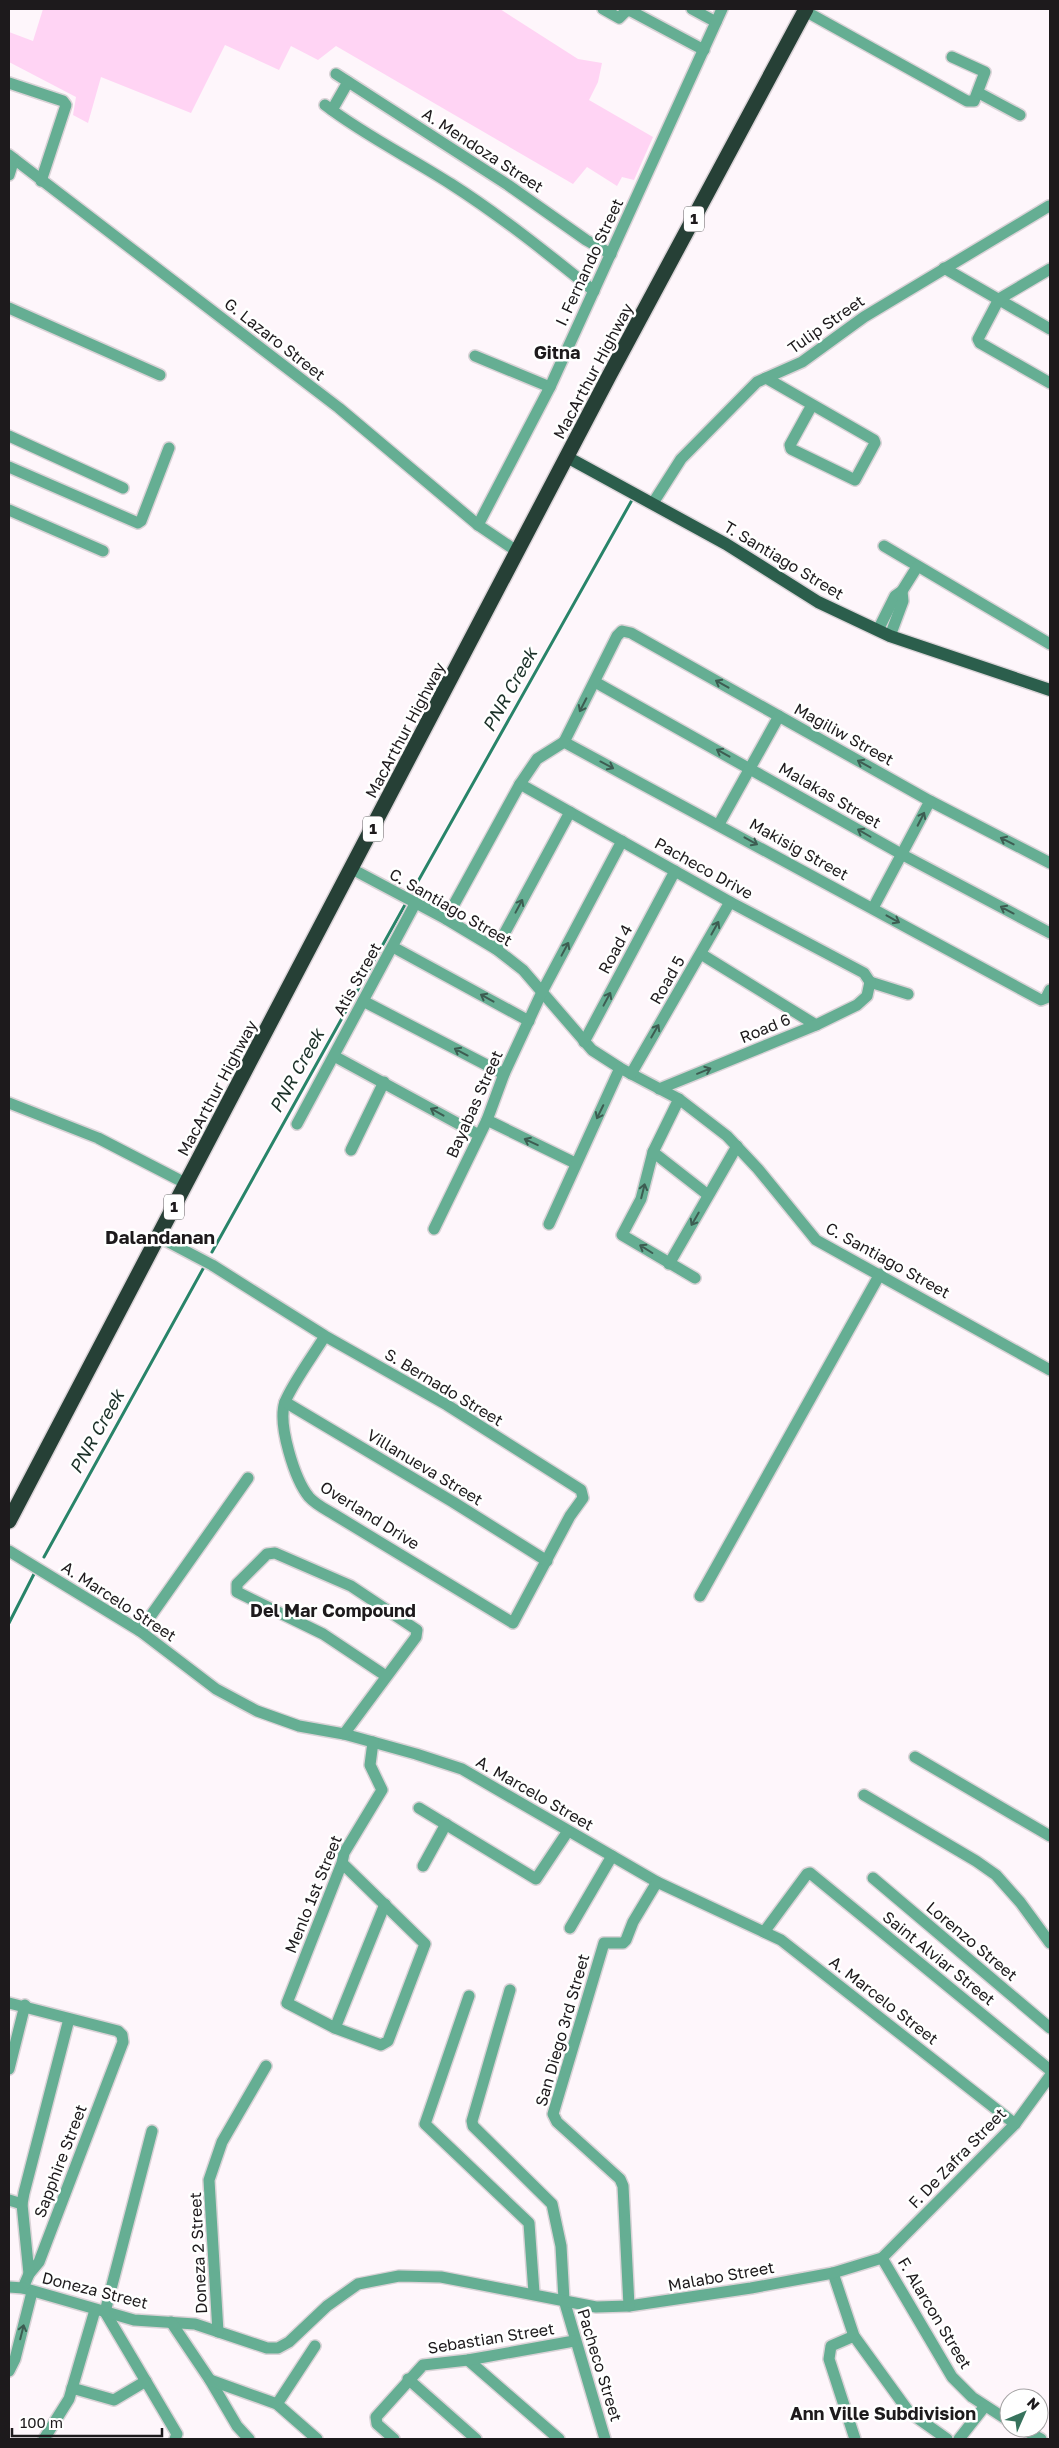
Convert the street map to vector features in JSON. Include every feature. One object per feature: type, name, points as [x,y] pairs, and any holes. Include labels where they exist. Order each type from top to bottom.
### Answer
[{"type":"highway","name":"MacArthur Highway","points":[[9,1520],[567,457],[806,10]]},
{"type":"main road","name":"T. Santiago Street","points":[[567,457],[726,544],[818,602],[890,636],[1050,690]]},
{"type":"street","points":[[603,9],[619,18],[626,11],[631,11],[704,50]]},
{"type":"street","points":[[692,9],[716,22]]},
{"type":"street","name":"I. Fernando Street","points":[[478,525],[550,387],[722,9]]},
{"type":"street","points":[[806,10],[968,102],[974,101],[979,93],[985,72],[952,57]]},
{"type":"street","name":"A. Mendoza Street","points":[[336,74],[508,185],[586,240],[611,254]]},
{"type":"street","points":[[348,82],[328,107],[450,183],[516,228],[594,290]]},
{"type":"street","points":[[9,84],[66,103],[53,151],[42,181]]},
{"type":"street","points":[[979,93],[1020,116]]},
{"type":"street","points":[[9,174],[11,157]]},
{"type":"street","name":"G. Lazaro Street","points":[[11,157],[339,408],[478,525],[518,552]]},
{"type":"street","name":"Tulip Street","points":[[653,503],[672,471],[697,442],[753,386],[802,362],[852,324],[1050,206]]},
{"type":"street","points":[[944,268],[1050,329]]},
{"type":"street","points":[[1049,272],[999,299],[978,339],[980,343],[1050,383]]},
{"type":"street","points":[[9,308],[160,375]]},
{"type":"street","points":[[475,356],[550,387]]},
{"type":"street","points":[[766,378],[874,440],[876,444],[855,480],[792,449],[790,445],[812,405]]},
{"type":"street","points":[[9,436],[123,488]]},
{"type":"street","points":[[9,467],[138,523],[142,521],[169,448]]},
{"type":"street","points":[[9,510],[103,551]]},
{"type":"street","points":[[884,546],[916,567],[1050,644]]},
{"type":"street","points":[[878,630],[895,596],[902,591],[916,567]]},
{"type":"street","points":[[890,636],[903,601],[902,591]]},
{"type":"street","name":"Magiliw Street","points":[[595,682],[617,636],[622,632],[631,633],[930,801],[1050,863]]},
{"type":"street","points":[[446,918],[520,784],[537,759],[564,742],[595,682]]},
{"type":"street","name":"Malakas Street","points":[[595,682],[903,855],[1050,933]]},
{"type":"street","points":[[719,824],[779,716]]},
{"type":"street","name":"Makisig Street","points":[[564,742],[719,824],[1041,1000],[1048,994]]},
{"type":"street","name":"Pacheco Drive","points":[[520,784],[730,902],[864,973],[870,982]]},
{"type":"street","points":[[873,908],[903,855],[930,801]]},
{"type":"street","points":[[496,949],[570,812]]},
{"type":"street","name":"Bayabas Street","points":[[434,1229],[487,1120],[504,1074],[542,992],[622,841]]},
{"type":"street","name":"C. Santiago Street","points":[[352,869],[446,918],[496,949],[523,970],[584,1042],[620,1068],[678,1099],[706,1118],[736,1146],[816,1240],[1050,1370]]},
{"type":"street","name":"Road 4","points":[[584,1042],[675,871]]},
{"type":"street","name":"Atis Street","points":[[296,1124],[416,902]]},
{"type":"street","name":"Road 5","points":[[631,1074],[730,902]]},
{"type":"street","points":[[393,947],[529,1021]]},
{"type":"street","points":[[700,954],[816,1025]]},
{"type":"street","points":[[870,982],[908,994]]},
{"type":"street","name":"Road 6","points":[[659,1089],[816,1025],[857,1005],[867,996],[870,982]]},
{"type":"street","points":[[363,1001],[504,1074]]},
{"type":"street","points":[[334,1056],[480,1135]]},
{"type":"street","points":[[549,1224],[575,1163],[620,1068]]},
{"type":"street","points":[[350,1150],[384,1082]]},
{"type":"street","points":[[678,1099],[653,1152],[641,1199],[622,1235],[695,1278]]},
{"type":"street","points":[[9,1103],[98,1138],[187,1184]]},
{"type":"street","points":[[487,1120],[575,1163]]},
{"type":"street","points":[[669,1264],[736,1146]]},
{"type":"street","points":[[653,1152],[708,1195]]},
{"type":"street","name":"S. Bernado Street","points":[[158,1237],[212,1266],[324,1336],[447,1405],[581,1490],[582,1498],[513,1623]]},
{"type":"street","points":[[700,1596],[880,1274]]},
{"type":"street","name":"Overland Drive","points":[[324,1336],[285,1402],[282,1420],[288,1447],[302,1488],[311,1500],[513,1623]]},
{"type":"street","name":"Villanueva Street","points":[[285,1402],[453,1502],[547,1561]]},
{"type":"street","points":[[140,1630],[248,1478]]},
{"type":"street","name":"A. Marcelo Street","points":[[9,1551],[140,1630],[216,1689],[257,1710],[299,1726],[344,1734],[462,1769],[657,1882],[781,1940],[1015,2124]]},
{"type":"street","points":[[344,1734],[416,1637],[417,1630],[351,1586],[275,1553],[267,1554],[237,1584],[237,1592],[323,1634],[386,1676]]},
{"type":"street","name":"Menlo 1st Street","points":[[335,2028],[289,2005],[288,2000],[342,1863],[344,1853],[382,1790],[370,1765],[373,1742]]},
{"type":"street","points":[[915,1757],[1050,1836]]},
{"type":"street","points":[[864,1795],[976,1861],[996,1875],[1020,1902],[1050,1943]]},
{"type":"street","points":[[419,1808],[536,1879],[568,1831]]},
{"type":"street","points":[[423,1866],[446,1824]]},
{"type":"street","points":[[570,1928],[612,1856]]},
{"type":"street","points":[[342,1863],[385,1904],[425,1944],[388,2041],[381,2045],[335,2028],[385,1904]]},
{"type":"street","name":"Saint Alviar Street","points":[[764,1932],[807,1874],[810,1873],[1050,2070]]},
{"type":"street","name":"Lorenzo Street","points":[[873,1878],[1050,2028]]},
{"type":"street","name":"San Diego 3rd Street","points":[[629,2306],[623,2186],[614,2174],[556,2122],[553,2114],[604,1943],[623,1942],[626,1940],[633,1922],[657,1882]]},
{"type":"street","name":"Pacheco Street","points":[[510,1990],[472,2121],[473,2126],[552,2204],[560,2246],[564,2300],[574,2341],[605,2439]]},
{"type":"street","points":[[470,1996],[425,2124],[529,2223],[534,2293]]},
{"type":"street","points":[[9,2003],[25,2005],[69,2019],[22,2204],[29,2274]]},
{"type":"street","points":[[9,2069],[25,2005]]},
{"type":"street","name":"Sapphire Street","points":[[9,2371],[15,2360],[28,2290],[29,2274],[39,2262],[122,2042],[122,2035],[118,2031],[69,2019]]},
{"type":"street","name":"Doneza 2 Street","points":[[218,2332],[210,2180],[222,2142],[266,2066]]},
{"type":"street","name":"F. De Zafra Street","points":[[882,2258],[1015,2124],[1050,2076]]},
{"type":"street","points":[[45,2439],[69,2399],[100,2311],[152,2131]]},
{"type":"street","points":[[9,2200],[22,2204]]},
{"type":"street","name":"Malabo Street","points":[[534,2293],[596,2307],[629,2306],[750,2288],[833,2273],[882,2258]]},
{"type":"street","name":"F. Alarcon Street","points":[[882,2258],[952,2377],[972,2397],[999,2415]]},
{"type":"street","points":[[833,2273],[854,2336],[909,2412],[947,2439]]},
{"type":"street","name":"Doneza Street","points":[[9,2287],[28,2290],[134,2320],[195,2324],[267,2348],[278,2348],[289,2342],[327,2306],[358,2284],[398,2276],[441,2277],[534,2293]]},
{"type":"street","points":[[100,2311],[146,2381],[176,2437]]},
{"type":"street","points":[[171,2322],[210,2380],[237,2426],[250,2439]]},
{"type":"street","points":[[854,2336],[831,2346],[829,2359],[855,2439]]},
{"type":"street","name":"Sebastian Street","points":[[394,2439],[377,2424],[376,2417],[408,2379],[423,2365],[468,2360],[574,2341]]},
{"type":"street","points":[[277,2404],[315,2346]]},
{"type":"street","points":[[468,2360],[559,2439]]},
{"type":"street","points":[[408,2379],[476,2439]]},
{"type":"street","points":[[210,2380],[277,2404],[317,2439]]},
{"type":"street","points":[[72,2388],[114,2400],[146,2381]]},
{"type":"street","points":[[959,2439],[985,2406]]},
{"type":"shaded area","points":[[43,9],[500,9],[578,59],[602,63],[598,82],[589,100],[653,137],[634,180],[622,177],[617,186],[587,167],[573,184],[336,46],[318,60],[291,46],[279,70],[225,45],[191,113],[101,77],[88,123],[73,115],[76,97],[9,62],[9,32],[33,41]]},
{"type":"waterway","name":"PNR Creek","points":[[412,892],[632,500]]},
{"type":"waterway","name":"PNR Creek","points":[[212,1252],[406,903]]},
{"type":"waterway","name":"PNR Creek","points":[[44,1557],[204,1267]]},
{"type":"waterway","name":"PNR Creek","points":[[9,1623],[35,1572]]},
{"type":"district","name":"Gitna","points":[[557,353]]},
{"type":"district","name":"Dalandanan","points":[[160,1237]]},
{"type":"district","name":"Del Mar Compound","points":[[333,1611]]},
{"type":"district","name":"Ann Ville Subdivision","points":[[883,2414]]}]
